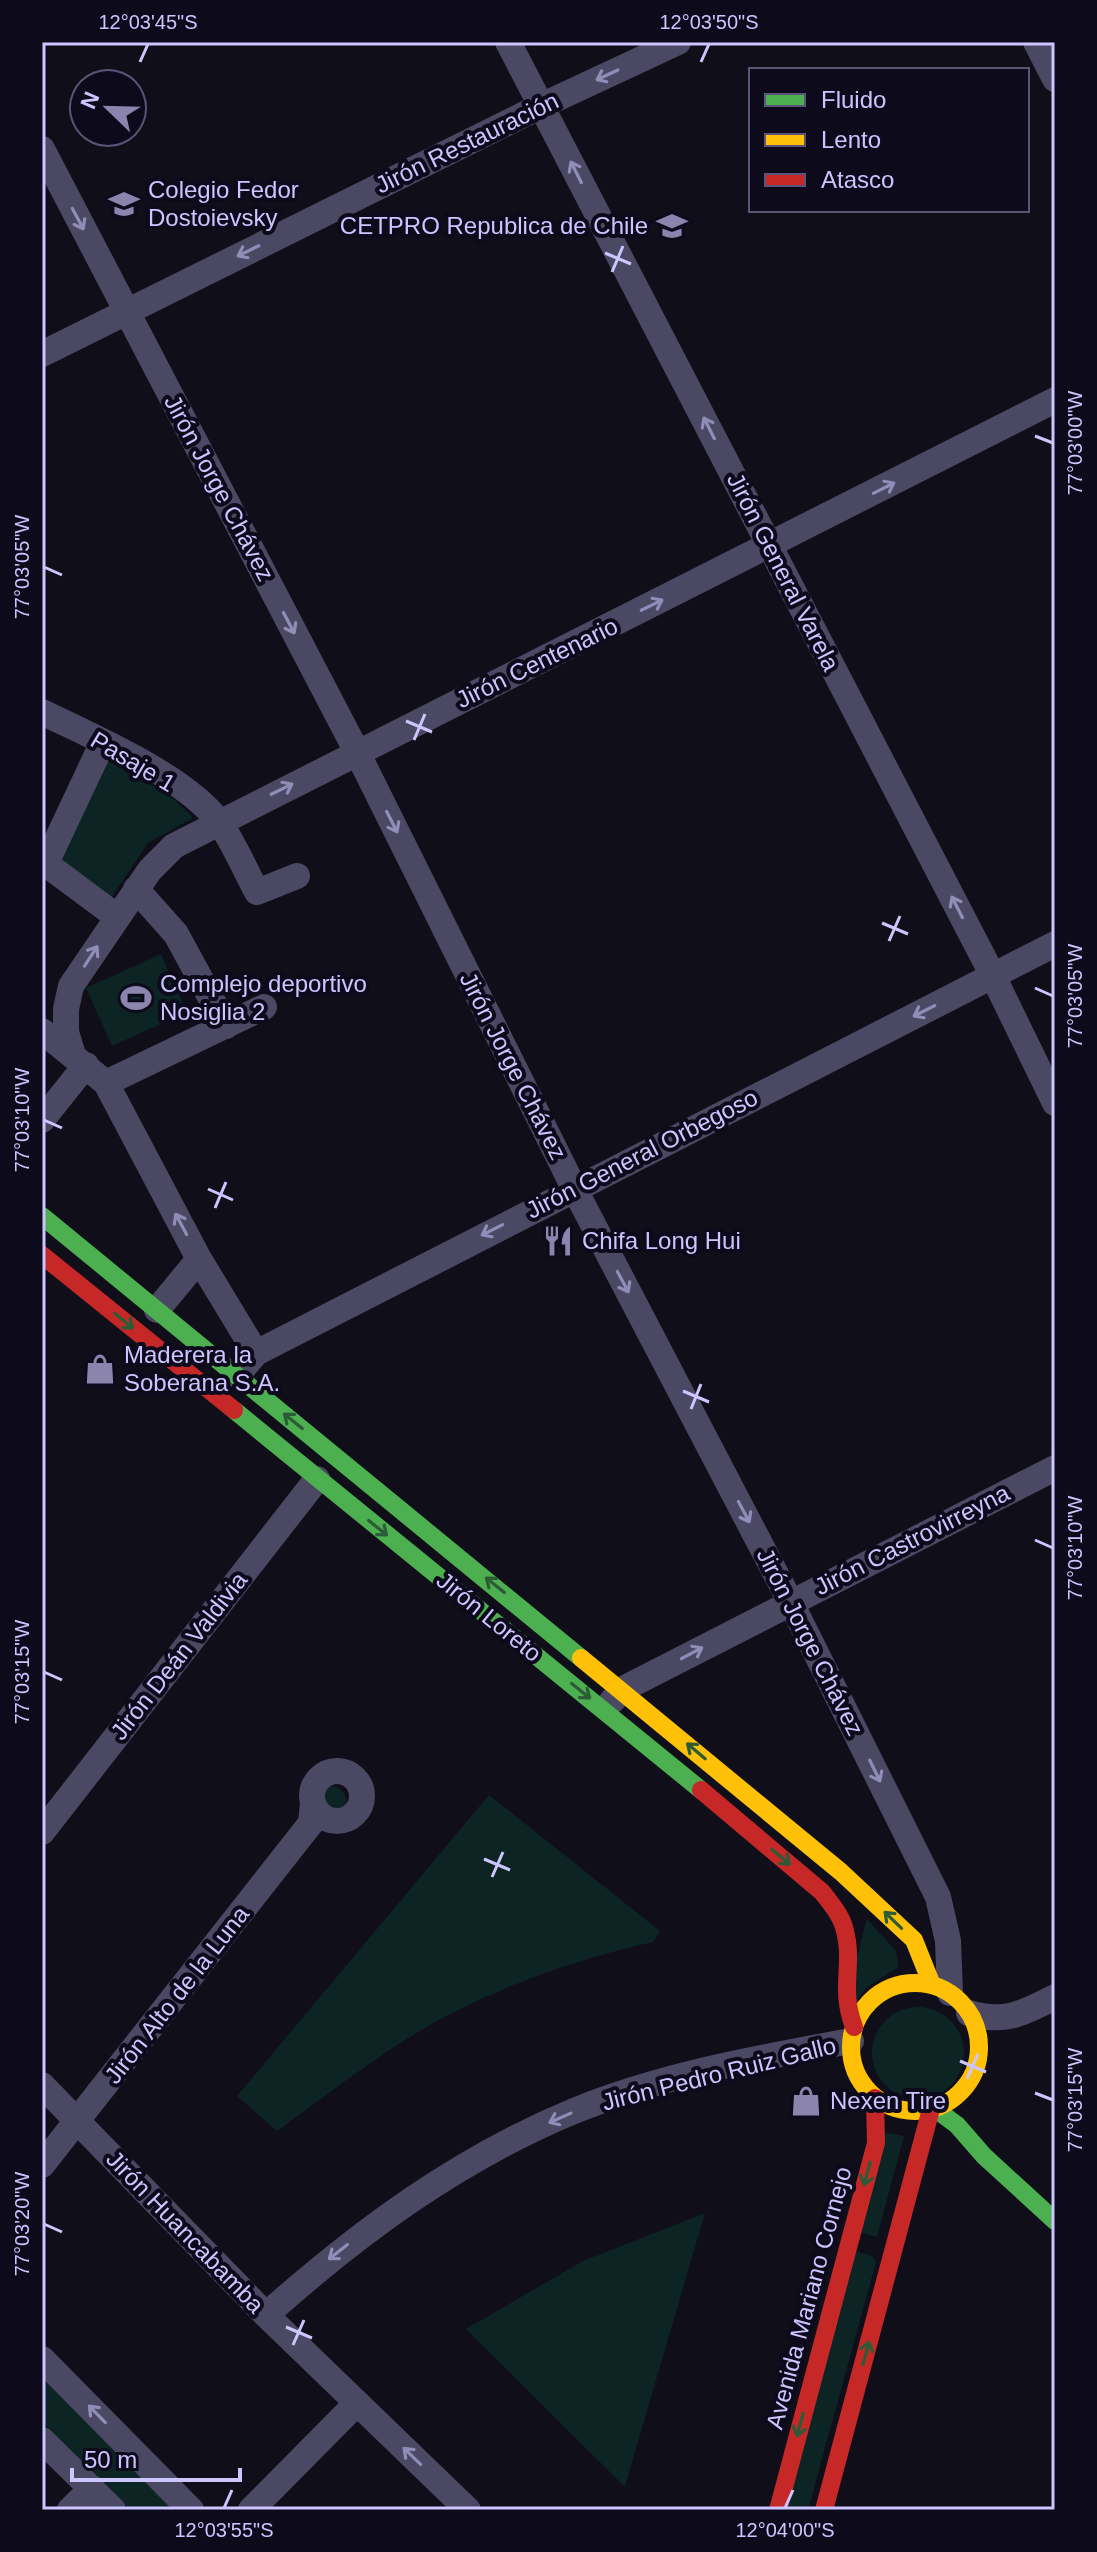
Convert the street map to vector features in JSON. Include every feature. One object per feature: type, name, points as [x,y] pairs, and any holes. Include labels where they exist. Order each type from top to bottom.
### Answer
[{"type":"main road","name":"Jirón Loreto","points":[[42,1216],[623,1689],[894,1920],[914,1940],[941,1989]]},
{"type":"main road","points":[[50,1289],[81,1249]]},
{"type":"main road","name":"Jirón Loreto","points":[[42,1255],[604,1710],[822,1892],[837,1911],[846,1932],[845,2004],[853,2034]]},
{"type":"main road","points":[[971,2077],[949,2101],[932,2109],[912,2111],[892,2107],[875,2098],[856,2072],[853,2034],[863,2010],[877,1995],[894,1986],[941,1989],[969,2013],[979,2044],[971,2077],[978,2113],[1008,2177]]},
{"type":"main road","name":"Avenida Mariano Cornejo","points":[[824,2510],[872,2246],[875,2098]]},
{"type":"main road","points":[[932,2109],[957,2125],[1055,2221]]},
{"type":"main road","name":"Avenida Mariano Cornejo","points":[[778,2510],[872,2246],[932,2109]]},
{"type":"street","name":"Jirón General Varela","points":[[508,42],[993,976],[1055,1103]]},
{"type":"street","name":"Jirón Restauración","points":[[42,354],[541,106],[678,42]]},
{"type":"street","points":[[1036,42],[1055,79]]},
{"type":"street","name":"Jirón Jorge Chávez","points":[[42,149],[357,752],[574,1188],[790,1601],[938,1897],[948,1941],[941,1989]]},
{"type":"street","name":"Jirón Centenario","points":[[42,1029],[116,916],[174,846],[218,821],[770,547],[1055,400]]},
{"type":"street","name":"Pasaje 1","points":[[42,712],[103,742],[192,797],[218,821],[257,892],[297,876]]},
{"type":"street","points":[[103,742],[44,862],[116,916]]},
{"type":"street","points":[[136,889],[176,934],[226,1026]]},
{"type":"street","name":"Jirón General Orbegoso","points":[[237,1375],[256,1353],[1055,944]]},
{"type":"street","name":"Jirón Centenario","points":[[71,986],[66,1009],[66,1032],[79,1060]]},
{"type":"street","points":[[106,1083],[264,1007]]},
{"type":"street","points":[[42,1029],[106,1083],[199,1259],[256,1353]]},
{"type":"street","points":[[42,1120],[79,1060]]},
{"type":"street","points":[[157,1310],[199,1259]]},
{"type":"street","name":"Jirón Castrovirreyna","points":[[604,1710],[623,1689],[1055,1468]]},
{"type":"street","name":"Jirón Deán Valdivia","points":[[42,1832],[317,1479]]},
{"type":"street","name":"Jirón Alto de la Luna","points":[[42,2165],[319,1816]]},
{"type":"street","points":[[969,2013],[987,2018],[1019,2016],[1055,1997]]},
{"type":"street","name":"Jirón Pedro Ruiz Gallo","points":[[266,2315],[325,2262],[387,2215],[454,2172],[523,2135],[627,2092],[853,2034]]},
{"type":"street","name":"Jirón Huancabamba","points":[[42,2085],[266,2315],[468,2510]]},
{"type":"street","points":[[42,2359],[191,2510]]},
{"type":"street","points":[[251,2510],[357,2403]]},
{"type":"street","points":[[42,2440],[113,2510]]},
{"type":"street","points":[[70,2510],[92,2488]]},
{"type":"green space","points":[[110,757],[175,800],[193,818],[148,843],[111,898],[57,860]]},
{"type":"green space","points":[[161,954],[187,1012],[112,1046],[86,988]]},
{"type":"green space","points":[[331,1786],[342,1790],[346,1801],[342,1812],[331,1816],[320,1812],[316,1801],[320,1790]]},
{"type":"green space","points":[[489,1795],[660,1931],[653,1942],[520,1982],[426,2027],[277,2131],[237,2096]]},
{"type":"green space","points":[[867,1919],[896,1951],[899,1967],[867,1987],[856,2001],[848,1991]]},
{"type":"green space","points":[[918,2007],[935,2011],[950,2021],[960,2036],[964,2053],[960,2070],[950,2085],[935,2095],[918,2099],[901,2095],[886,2085],[876,2070],[872,2053],[876,2036],[886,2021],[901,2011]]},
{"type":"green space","points":[[883,2132],[904,2136],[877,2237],[858,2232]]},
{"type":"green space","points":[[705,2213],[624,2486],[466,2329],[583,2261]]},
{"type":"green space","points":[[852,2250],[872,2256],[876,2262],[808,2510],[778,2510]]},
{"type":"green space","points":[[42,2374],[179,2510],[130,2510],[42,2422]]},
{"type":"traffic: fast","points":[[42,1216],[581,1658]]},
{"type":"traffic: fast","points":[[234,1410],[701,1790]]},
{"type":"traffic: fast","points":[[934,2108],[957,2125],[984,2156],[1055,2221]]},
{"type":"traffic: slow","points":[[581,1658],[841,1872],[914,1940],[932,1985]]},
{"type":"traffic: slow","points":[[915,1983],[939,1988],[960,2002],[974,2023],[979,2047],[974,2071],[960,2092],[939,2106],[915,2111],[891,2106],[870,2092],[856,2071],[851,2047],[856,2023],[870,2002],[891,1988],[915,1983]]},
{"type":"traffic: jam","points":[[42,1255],[234,1410]]},
{"type":"traffic: jam","points":[[701,1790],[822,1892],[836,1910],[844,1926],[847,1943],[847,1988],[854,2027]]},
{"type":"traffic: jam","points":[[778,2510],[876,2143],[875,2098]]},
{"type":"traffic: jam","points":[[824,2510],[931,2109]]},
{"type":"place","name":"Colegio Fedor Dostoievsky","points":[[124,204]]},
{"type":"place","name":"CETPRO Republica de Chile","points":[[672,226]]},
{"type":"place","name":"Complejo deportivo Nosiglia 2","points":[[136,998]]},
{"type":"place","name":"Chifa Long Hui","points":[[558,1241]]},
{"type":"place","name":"Maderera la Soberana S.A.","points":[[100,1369]]},
{"type":"place","name":"Nexen Tire","points":[[806,2101]]}]
